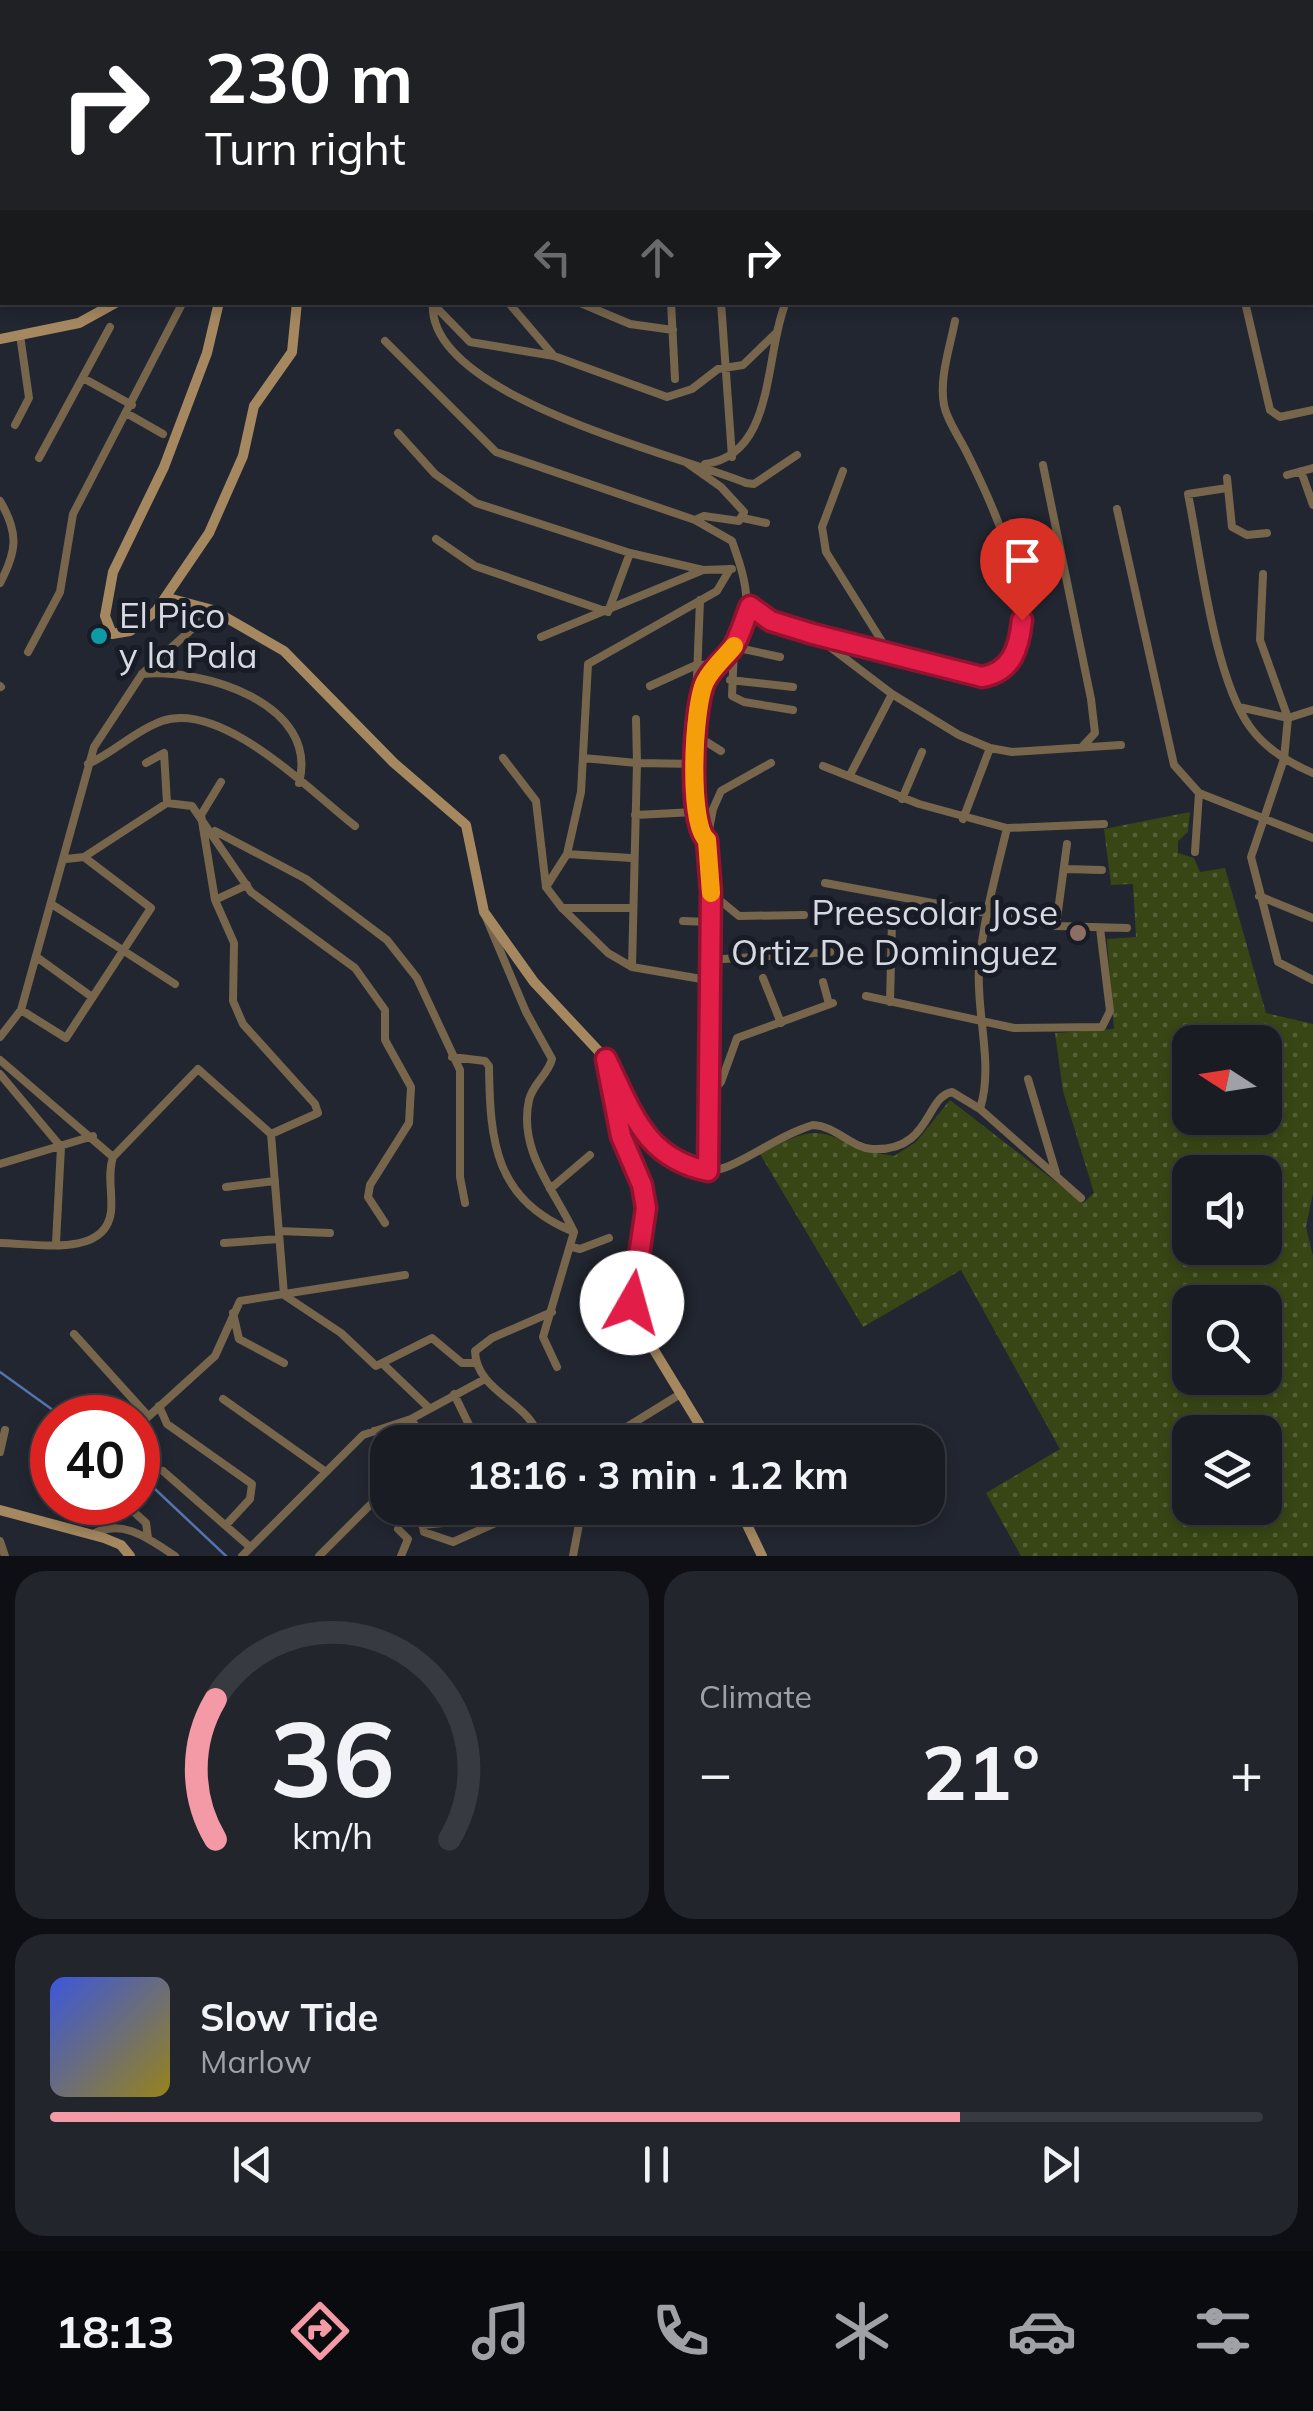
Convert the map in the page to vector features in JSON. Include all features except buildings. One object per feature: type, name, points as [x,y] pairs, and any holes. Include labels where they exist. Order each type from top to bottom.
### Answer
[{"type":"street","points":[[0,339],[80,323],[114,305]]},
{"type":"street","points":[[28,652],[60,592],[74,514],[182,305]]},
{"type":"street","points":[[218,305],[206,353],[164,466],[113,572],[105,616],[108,630],[118,635],[130,632],[168,598],[229,495],[254,406],[292,352],[298,305]]},
{"type":"street","points":[[434,305],[432,313],[447,340],[486,382],[521,402],[754,484],[797,456]]},
{"type":"street","points":[[435,305],[470,342],[554,356],[677,397],[728,367],[744,365],[776,333]]},
{"type":"street","points":[[511,305],[554,356]]},
{"type":"street","points":[[585,305],[630,324],[673,330]]},
{"type":"street","points":[[671,305],[675,378]]},
{"type":"street","points":[[721,305],[732,456]]},
{"type":"street","points":[[1245,305],[1270,410],[1280,416],[1313,410]]},
{"type":"street","points":[[701,464],[732,456],[755,430],[783,306]]},
{"type":"street","points":[[750,606],[771,621],[891,656],[982,677],[1006,667],[1020,640],[1024,600],[970,457],[944,408],[942,386],[955,321]]},
{"type":"street","points":[[39,458],[110,327]]},
{"type":"street","points":[[15,425],[28,398],[20,335]]},
{"type":"street","points":[[385,341],[496,452],[694,520],[732,541],[750,606],[734,647],[732,696],[744,702],[793,710]]},
{"type":"street","points":[[83,378],[163,434]]},
{"type":"street","points":[[398,433],[434,474],[476,503],[630,553],[703,570],[741,566]]},
{"type":"street","points":[[687,462],[734,498],[744,518]]},
{"type":"street","points":[[1043,465],[1091,699],[1095,733],[1078,750]]},
{"type":"street","points":[[1287,476],[1313,468]]},
{"type":"street","points":[[1302,471],[1313,505]]},
{"type":"street","points":[[843,472],[822,527],[826,552],[891,656]]},
{"type":"street","points":[[1267,533],[1236,532],[1227,483],[1188,494],[1230,688],[1258,738],[1284,759],[1313,773]]},
{"type":"street","points":[[0,501],[16,538],[14,556],[0,583]]},
{"type":"street","points":[[1118,509],[1174,766],[1199,794],[1313,838]]},
{"type":"street","points":[[694,520],[704,516],[766,523]]},
{"type":"street","points":[[436,540],[474,566],[608,612]]},
{"type":"street","points":[[608,612],[630,553]]},
{"type":"street","points":[[541,637],[703,570]]},
{"type":"street","points":[[546,887],[567,854],[583,758],[584,682],[588,664],[717,591],[730,570]]},
{"type":"street","points":[[1263,574],[1260,640],[1288,718],[1284,759],[1251,857],[1278,962],[1313,980]]},
{"type":"street","points":[[168,598],[213,610],[284,651],[394,763],[466,825],[484,912],[496,948],[552,1059],[530,1094],[528,1118],[534,1157],[574,1232],[543,1337],[557,1367]]},
{"type":"street","points":[[700,600],[694,666],[695,812],[699,834],[707,840]]},
{"type":"street","points":[[0,1037],[21,1010],[38,958],[94,746],[142,674],[213,610]]},
{"type":"street","points":[[813,634],[892,694],[959,735],[990,748],[1012,752],[1078,750],[1121,744]]},
{"type":"street","points":[[734,647],[780,657]]},
{"type":"street","points":[[697,706],[705,681],[734,647]]},
{"type":"street","points":[[650,686],[694,666],[719,662]]},
{"type":"street","points":[[142,674],[193,674],[266,707],[296,734],[304,764],[299,782]]},
{"type":"street","points":[[730,680],[793,687]]},
{"type":"street","points":[[850,775],[892,694]]},
{"type":"street","points":[[1239,706],[1288,718],[1313,710]]},
{"type":"street","points":[[88,764],[162,721],[191,716],[242,737],[355,826]]},
{"type":"street","points":[[632,967],[636,719]]},
{"type":"street","points":[[696,736],[721,752]]},
{"type":"street","points":[[963,819],[990,748]]},
{"type":"street","points":[[902,798],[922,752]]},
{"type":"street","points":[[146,764],[164,754],[167,803]]},
{"type":"street","points":[[503,758],[536,801],[546,887],[562,908],[608,952],[632,967],[706,980]]},
{"type":"street","points":[[583,758],[697,764]]},
{"type":"street","points":[[708,1171],[706,980],[711,892],[707,840],[712,809],[722,791],[771,763]]},
{"type":"street","points":[[823,766],[963,819],[1007,828],[1104,824]]},
{"type":"street","points":[[222,782],[201,815],[215,900],[234,943],[233,1001],[242,1024],[315,1104],[318,1113],[271,1134]]},
{"type":"street","points":[[1194,852],[1199,794]]},
{"type":"street","points":[[66,860],[84,857],[167,803],[192,806],[247,886],[284,919],[354,968],[386,1010],[385,1040],[411,1086],[409,1123],[370,1185],[370,1206],[385,1223]]},
{"type":"street","points":[[635,816],[695,812]]},
{"type":"street","points":[[980,1108],[986,1088],[980,1019],[987,912],[1007,828]]},
{"type":"street","points":[[211,829],[306,879],[386,940],[397,959],[417,978],[460,1070],[460,1178],[465,1202]]},
{"type":"street","points":[[1056,926],[1067,844]]},
{"type":"street","points":[[567,854],[632,858]]},
{"type":"street","points":[[21,1010],[66,1038],[151,908],[84,857]]},
{"type":"street","points":[[1065,869],[1102,870]]},
{"type":"street","points":[[826,883],[1056,926],[1128,928]]},
{"type":"street","points":[[215,900],[247,886]]},
{"type":"street","points":[[711,892],[739,916],[804,915]]},
{"type":"street","points":[[1259,896],[1313,918]]},
{"type":"street","points":[[53,905],[175,984]]},
{"type":"street","points":[[562,908],[631,908]]},
{"type":"street","points":[[484,912],[534,982],[606,1059],[652,1146],[676,1161],[708,1171],[725,1168],[813,1125],[827,1126],[871,1149],[900,1145],[917,1135],[946,1093],[960,1095],[980,1108],[1080,1198]]},
{"type":"street","points":[[683,921],[710,922]]},
{"type":"street","points":[[890,1002],[892,921]]},
{"type":"street","points":[[866,996],[1014,1028],[1107,1024],[1100,928]]},
{"type":"street","points":[[709,960],[830,952]]},
{"type":"street","points":[[38,958],[92,996]]},
{"type":"street","points":[[764,978],[780,1023]]},
{"type":"street","points":[[708,1097],[721,1082],[737,1038],[831,1003],[823,982]]},
{"type":"street","points":[[452,1057],[485,1061],[489,1066],[501,1172],[514,1192],[555,1224],[574,1232]]},
{"type":"street","points":[[606,1059],[621,1136],[642,1185],[646,1208],[632,1303],[640,1327],[698,1425]]},
{"type":"street","points":[[0,1060],[94,1136],[112,1157]]},
{"type":"street","points":[[0,1243],[86,1244],[108,1222],[112,1157],[198,1069],[271,1134],[284,1295]]},
{"type":"street","points":[[0,1074],[61,1148],[56,1243]]},
{"type":"street","points":[[1028,1080],[1056,1173]]},
{"type":"street","points":[[0,1151],[5,1162],[94,1136]]},
{"type":"street","points":[[550,1189],[590,1155]]},
{"type":"street","points":[[226,1187],[275,1180]]},
{"type":"street","points":[[224,1243],[330,1233]]},
{"type":"street","points":[[572,1248],[580,1249],[608,1238]]},
{"type":"street","points":[[160,1404],[215,1356],[224,1345],[233,1313],[249,1297],[405,1275]]},
{"type":"street","points":[[284,1295],[340,1333],[376,1366],[432,1338],[462,1363],[476,1363]]},
{"type":"street","points":[[532,1425],[486,1379],[476,1363],[479,1346],[552,1312]]},
{"type":"street","points":[[233,1313],[239,1339],[284,1363]]},
{"type":"street","points":[[74,1334],[129,1395]]},
{"type":"street","points":[[383,1364],[429,1408]]},
{"type":"street","points":[[392,1425],[486,1379]]},
{"type":"street","points":[[630,1425],[682,1393]]},
{"type":"street","points":[[454,1394],[468,1425]]},
{"type":"street","points":[[224,1399],[326,1472]]},
{"type":"street","points":[[160,1410],[166,1424],[252,1484],[250,1500],[226,1525]]},
{"type":"street","points":[[411,1418],[415,1425]]},
{"type":"street","points":[[0,1452],[5,1430]]},
{"type":"street","points":[[242,1556],[370,1434]]},
{"type":"street","points":[[163,1471],[250,1548]]},
{"type":"street","points":[[319,1556],[370,1505]]},
{"type":"street","points":[[0,1510],[121,1544],[130,1556]]},
{"type":"street","points":[[146,1525],[148,1538]]},
{"type":"street","points":[[422,1526],[429,1525]]},
{"type":"street","points":[[422,1526],[429,1534],[454,1542],[486,1525]]},
{"type":"street","points":[[572,1556],[579,1525]]},
{"type":"street","points":[[747,1525],[762,1556]]},
{"type":"street","points":[[91,1535],[113,1527],[148,1538],[176,1556]]},
{"type":"street","points":[[398,1529],[408,1539],[400,1556]]},
{"type":"street","points":[[0,1541],[5,1556]]},
{"type":"green space","points":[[1190,812],[1188,832],[1178,841],[1178,853],[1194,858],[1200,872],[1225,868],[1266,1013],[1313,1024],[1313,1193],[1306,1227],[1313,1256],[1313,1556],[1021,1556],[986,1493],[1060,1449],[961,1270],[863,1327],[760,1154],[785,1141],[817,1133],[894,1156],[916,1142],[950,1100],[1083,1203],[1094,1193],[1063,1091],[1055,1033],[1114,1029],[1107,939],[1136,937],[1133,884],[1111,885],[1104,829]]},
{"type":"waterway","points":[[0,1372],[32,1395]]},
{"type":"waterway","points":[[160,1494],[226,1556]]},
{"type":"slow traffic","points":[[711,893],[707,840],[699,834],[695,812],[697,706],[705,681],[734,646]]},
{"type":"place","name":"El Pico y la Pala","points":[[99,636]]},
{"type":"place","name":"Preescolar Jose Ortiz De Dominguez","points":[[1078,933]]},
{"type":"route","points":[[632,1303],[631,1289],[646,1208],[642,1185],[621,1136],[606,1059],[652,1146],[676,1161],[708,1171],[706,980],[711,892],[707,840],[699,834],[695,812],[697,706],[705,681],[734,647],[750,606],[771,621],[813,634],[958,674],[982,677],[994,675],[1014,656],[1022,620]]}]
